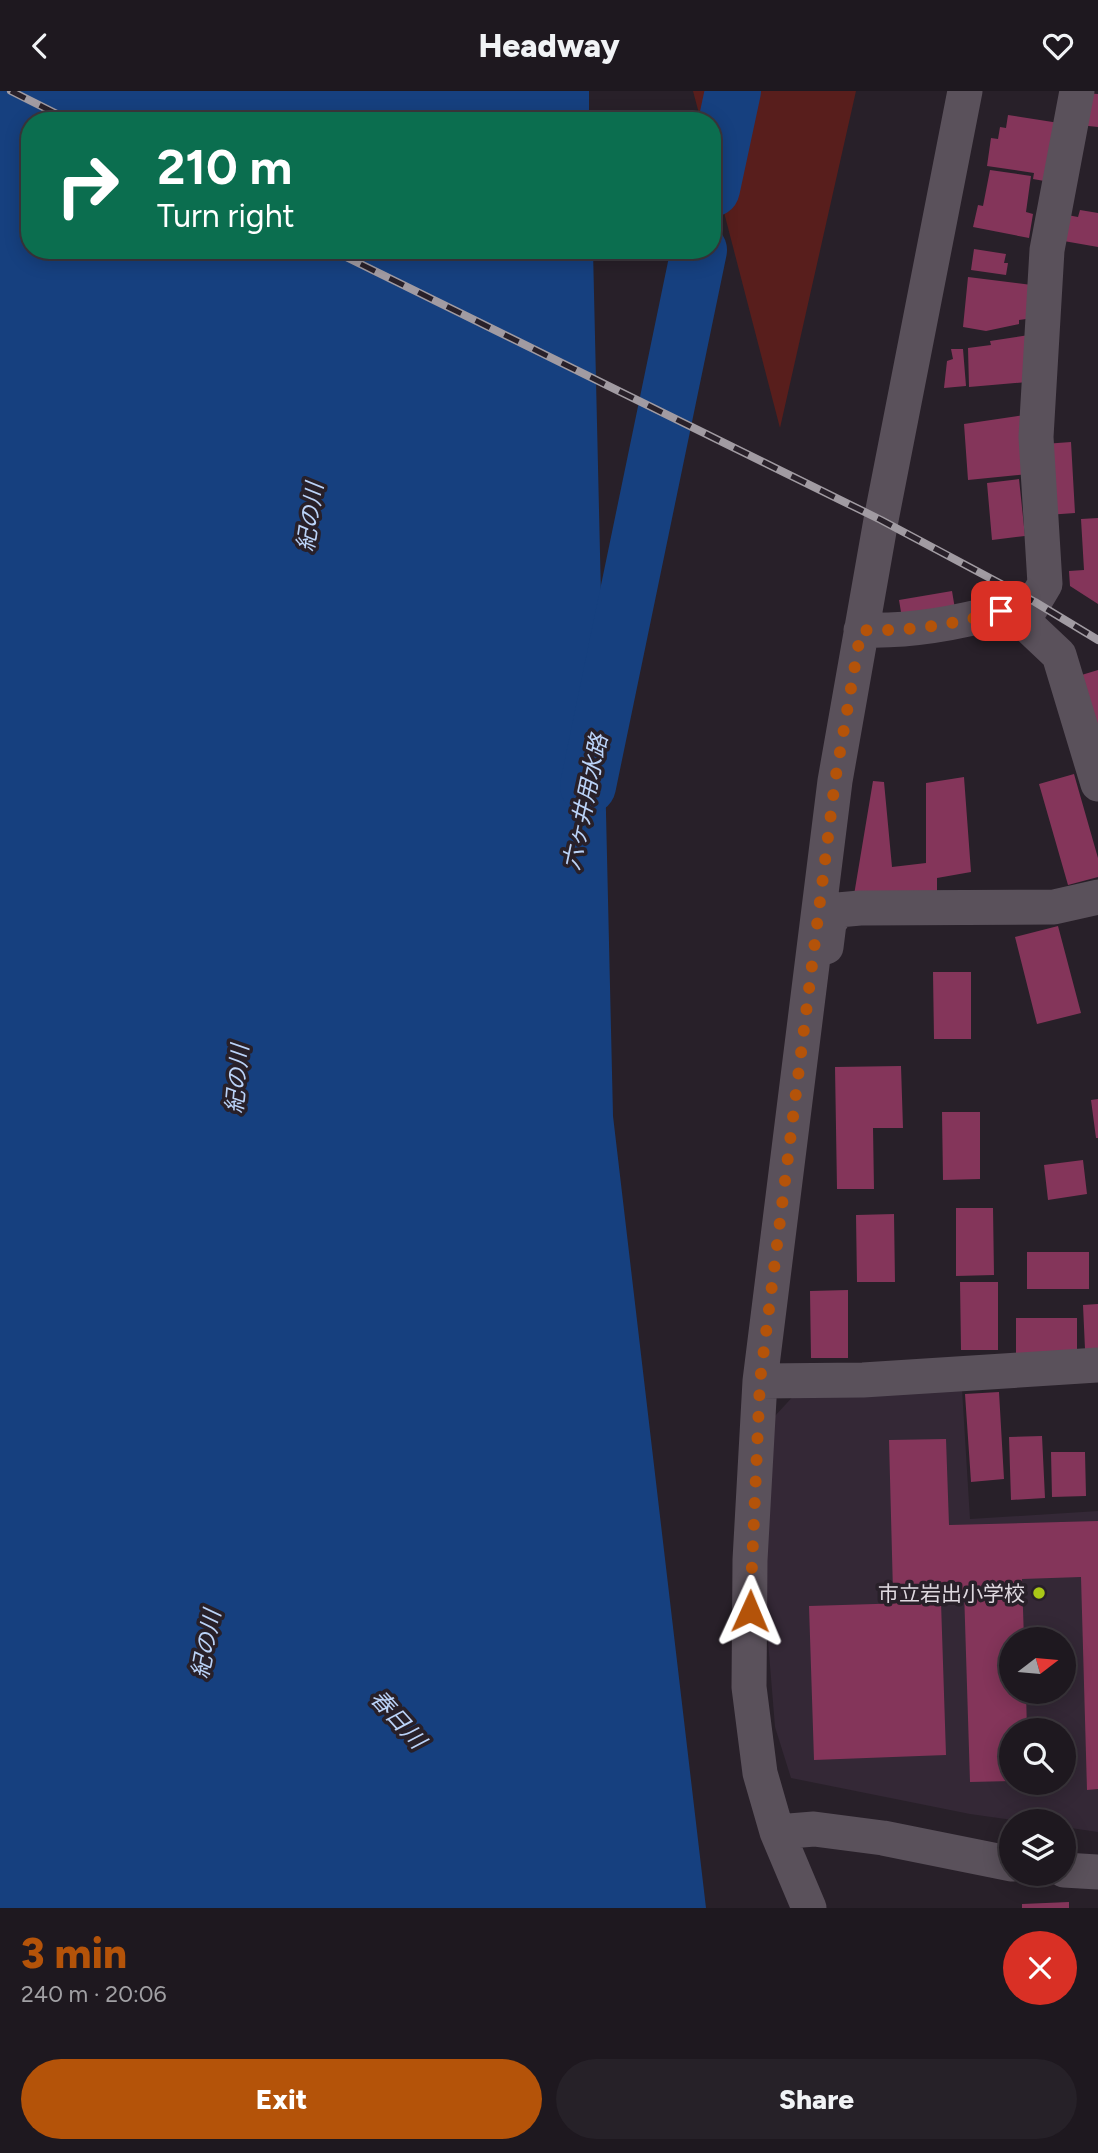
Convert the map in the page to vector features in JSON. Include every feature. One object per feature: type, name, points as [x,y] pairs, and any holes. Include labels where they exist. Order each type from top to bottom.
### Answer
[{"type":"street","points":[[809,1908],[776,1832],[760,1773],[749,1686],[750,1560],[760,1381],[835,781],[927,277],[965,91]]},
{"type":"street","points":[[1023,621],[1045,584],[1036,437],[1047,250],[1077,91]]},
{"type":"street","points":[[861,630],[896,631],[960,623],[1001,611],[1023,621],[1059,655],[1098,784]]},
{"type":"street","points":[[812,965],[824,957],[829,923],[838,910],[1054,907],[1098,897]]},
{"type":"street","points":[[760,1381],[863,1380],[1098,1365]]},
{"type":"street","points":[[776,1832],[814,1829],[883,1838],[999,1861]]},
{"type":"street","points":[[1076,1871],[1098,1872]]},
{"type":"shaded area","points":[[693,91],[856,91],[780,428],[721,201],[721,112],[699,112]]},
{"type":"shaded area","points":[[962,1389],[970,1519],[1098,1511],[1098,1832],[1076,1829],[1076,1809],[999,1809],[999,1818],[791,1778],[775,1727],[764,1592],[774,1417],[798,1391]]},
{"type":"water","points":[[0,91],[589,91],[589,112],[21,112],[21,259],[593,259],[613,1116],[706,1908],[0,1908]]},
{"type":"building","points":[[1082,93],[1098,94],[1098,127],[1079,125]]},
{"type":"building","points":[[1008,115],[1059,123],[1050,182],[1033,179],[1034,173],[987,166],[991,138],[998,139],[1000,127],[1006,128]]},
{"type":"building","points":[[990,170],[1031,176],[1026,212],[1033,214],[1029,238],[973,227],[978,205],[983,206]]},
{"type":"building","points":[[1080,210],[1098,213],[1098,247],[1058,240],[1062,214],[1078,217]]},
{"type":"building","points":[[974,249],[1006,254],[1006,275],[971,270]]},
{"type":"building","points":[[968,277],[1032,285],[1026,319],[1019,320],[1019,324],[986,331],[963,327]]},
{"type":"building","points":[[1029,335],[1028,382],[969,387],[968,348],[991,345],[990,341]]},
{"type":"building","points":[[951,349],[963,349],[966,386],[944,388],[947,361],[953,359]]},
{"type":"building","points":[[1025,415],[1028,474],[968,480],[964,424]]},
{"type":"building","points":[[1071,442],[1075,513],[1047,515],[1044,444]]},
{"type":"building","points":[[1019,479],[1025,536],[992,540],[987,483]]},
{"type":"building","points":[[1098,518],[1098,604],[1070,586],[1069,571],[1084,570],[1081,519]]},
{"type":"building","points":[[952,591],[956,615],[903,624],[899,600]]},
{"type":"building","points":[[1098,670],[1098,753],[1075,677]]},
{"type":"building","points":[[1074,774],[1098,858],[1098,877],[1068,885],[1039,784]]},
{"type":"building","points":[[964,777],[971,872],[937,878],[937,901],[853,901],[873,781],[884,782],[892,867],[926,863],[926,783]]},
{"type":"building","points":[[1058,926],[1081,1013],[1037,1024],[1015,937]]},
{"type":"building","points":[[933,972],[971,972],[971,1039],[934,1039]]},
{"type":"building","points":[[901,1066],[903,1128],[873,1128],[874,1189],[837,1189],[835,1067]]},
{"type":"building","points":[[1098,1099],[1098,1138],[1096,1138],[1091,1100]]},
{"type":"building","points":[[942,1112],[980,1112],[980,1179],[943,1180]]},
{"type":"building","points":[[1083,1160],[1087,1194],[1048,1200],[1044,1165]]},
{"type":"building","points":[[956,1208],[993,1208],[994,1275],[956,1276]]},
{"type":"building","points":[[894,1214],[895,1282],[857,1282],[856,1215]]},
{"type":"building","points":[[1027,1252],[1089,1252],[1089,1289],[1027,1289]]},
{"type":"building","points":[[960,1282],[998,1282],[998,1350],[961,1350]]},
{"type":"building","points":[[848,1290],[848,1358],[811,1358],[810,1291]]},
{"type":"building","points":[[1098,1304],[1098,1348],[1085,1349],[1083,1305]]},
{"type":"building","points":[[1016,1318],[1077,1318],[1077,1354],[1016,1354]]},
{"type":"building","points":[[999,1392],[1004,1479],[971,1482],[965,1394]]},
{"type":"building","points":[[1042,1436],[1045,1498],[1011,1500],[1009,1437]]},
{"type":"building","points":[[946,1439],[949,1525],[1098,1521],[1098,1789],[1087,1790],[1081,1577],[1022,1579],[1024,1627],[999,1627],[999,1705],[1026,1705],[1027,1718],[999,1718],[999,1781],[970,1782],[964,1590],[893,1592],[889,1440]]},
{"type":"building","points":[[1051,1452],[1085,1452],[1086,1496],[1052,1497]]},
{"type":"building","points":[[941,1602],[946,1755],[814,1760],[809,1606]]},
{"type":"building","points":[[1069,1902],[1069,1908],[1022,1908],[1022,1904]]},
{"type":"waterway","name":"六ヶ井用水路","points":[[721,147],[733,91]]},
{"type":"waterway","name":"六ヶ井用水路","points":[[588,786],[697,259]]},
{"type":"railway","points":[[11,91],[53,112]]},
{"type":"railway","points":[[350,259],[881,520],[1035,602],[1098,640]]},
{"type":"place","name":"市立岩出小学校","points":[[1039,1593]]},
{"type":"route","points":[[750,1611],[750,1560],[760,1381],[835,781],[861,630],[896,631],[960,623],[1001,611]]},
{"type":"water label","name":"紀の川","points":[[310,517]]},
{"type":"water label","name":"紀の川","points":[[237,1079]]},
{"type":"water label","name":"紀の川","points":[[206,1644]]},
{"type":"water label","name":"春日川","points":[[398,1719]]}]
